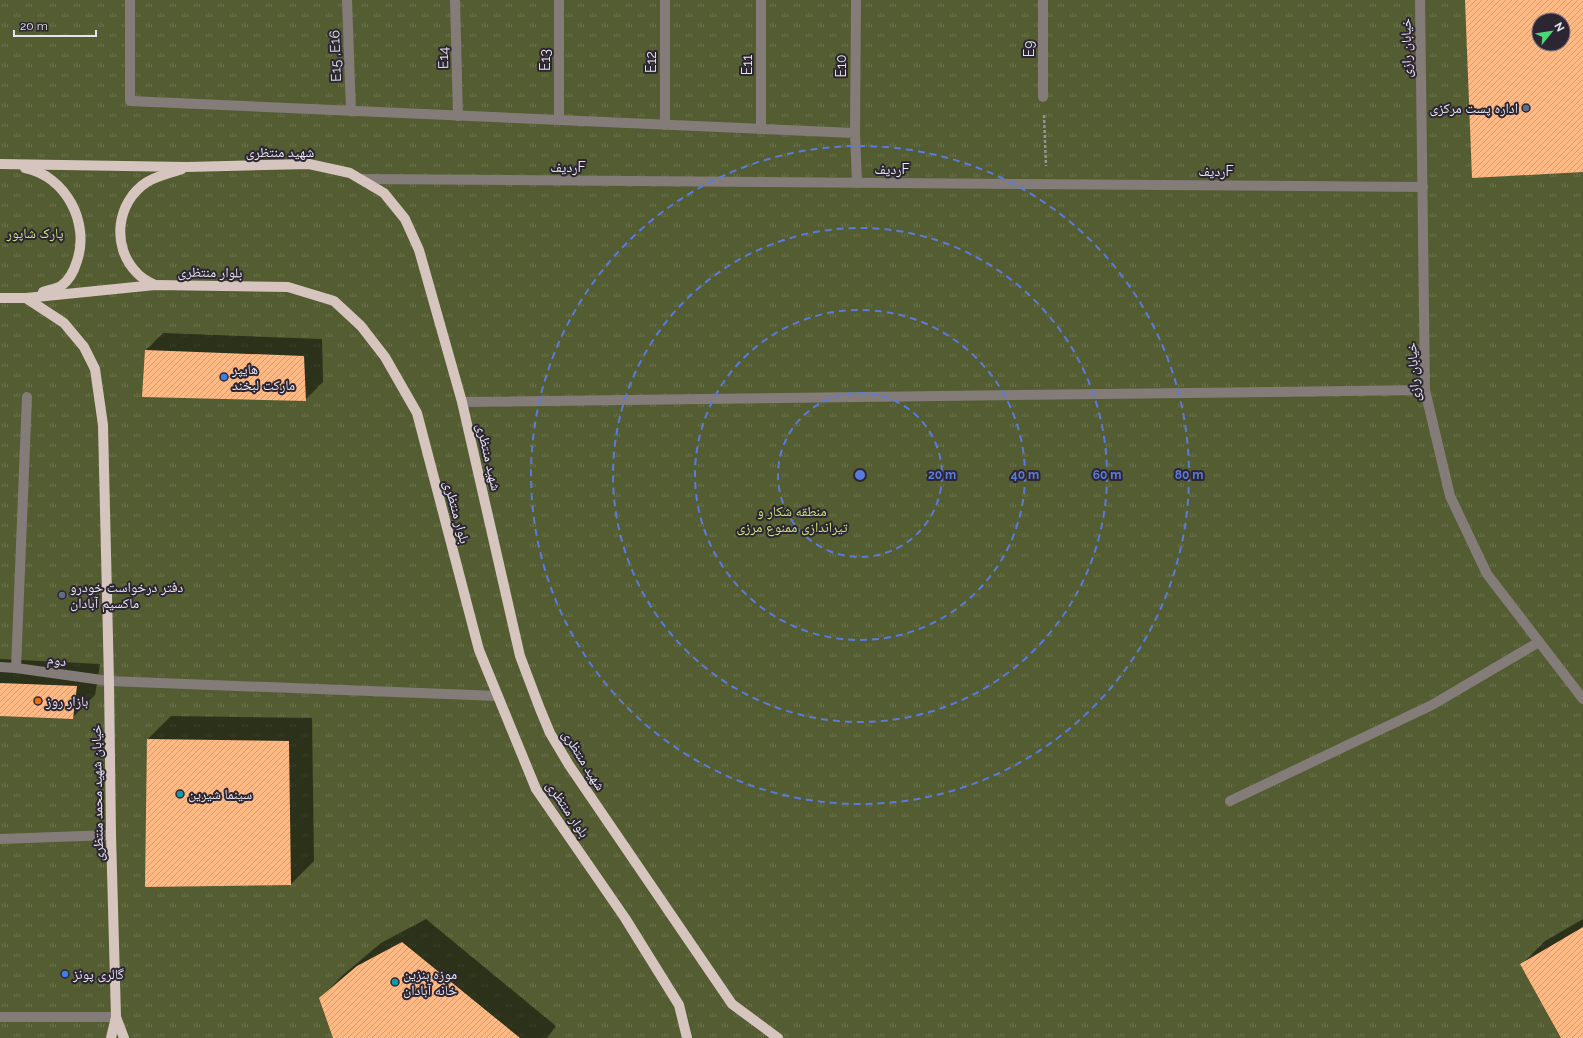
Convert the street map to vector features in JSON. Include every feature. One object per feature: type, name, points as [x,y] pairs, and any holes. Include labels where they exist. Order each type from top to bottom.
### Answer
[{"type":"main road","name":"شهید منتظری","points":[[5,164],[188,167],[309,164],[350,173],[384,194],[406,219],[419,250],[462,402],[520,656],[550,733],[569,765],[732,1004],[778,1038]]},
{"type":"main road","points":[[5,164],[34,169],[56,182],[72,202],[80,225],[81,250],[73,274],[61,286],[26,298]]},
{"type":"main road","points":[[155,285],[137,274],[125,256],[119,236],[122,215],[131,196],[148,182],[188,167]]},
{"type":"main road","name":"بلوار منتظری","points":[[0,298],[26,298],[155,285],[288,287],[334,301],[360,326],[385,358],[417,413],[479,650],[536,789],[625,918],[679,1005],[687,1038]]},
{"type":"main road","name":"خیابان شهید محمد منتظری","points":[[26,298],[64,323],[84,347],[95,369],[103,425],[116,1017],[124,1038]]},
{"type":"main road","points":[[110,1038],[116,1017]]},
{"type":"street","points":[[130,0],[130,101],[855,133]]},
{"type":"street","name":"E15 ,E16","points":[[347,0],[351,111]]},
{"type":"street","name":"E14","points":[[455,0],[458,116]]},
{"type":"street","name":"E13","points":[[559,0],[559,120]]},
{"type":"street","name":"E12","points":[[665,0],[665,125]]},
{"type":"street","name":"E11","points":[[760,0],[761,129]]},
{"type":"street","name":"E10","points":[[856,0],[855,133],[857,183]]},
{"type":"street","name":"E9","points":[[1042,0],[1043,97]]},
{"type":"street","name":"خیابان رازی","points":[[1420,0],[1425,390],[1450,496],[1487,574],[1583,699]]},
{"type":"street","name":"ردیفF","points":[[361,179],[1423,187]]},
{"type":"street","points":[[462,402],[1425,390]]},
{"type":"street","points":[[16,668],[27,397]]},
{"type":"street","points":[[1230,801],[1432,705],[1539,642]]},
{"type":"street","name":"دوم","points":[[0,667],[109,681],[498,696]]},
{"type":"street","points":[[0,839],[111,835]]},
{"type":"street","points":[[0,1017],[116,1017]]},
{"type":"path","points":[[1043,97],[1047,184]]},
{"type":"green space","name":"منطقه شکار و تیراندازی ممنوع مرزی","points":[[0,0],[1583,0],[1583,1038],[0,1038]]},
{"type":"building","name":"اداره پست مرکزی","points":[[1465,0],[1583,0],[1583,172],[1472,178]]},
{"type":"building","name":"هایپر مارکت لبخند","points":[[145,350],[304,356],[306,401],[142,397]]},
{"type":"building","name":"بازار روز","points":[[0,683],[77,686],[73,719],[0,716]]},
{"type":"building","points":[[147,739],[289,741],[291,885],[145,887]]},
{"type":"building","points":[[1583,927],[1583,1038],[1561,1038],[1520,964]]},
{"type":"building","name":"موزه بنزین خانه آبادان","points":[[402,942],[520,1038],[333,1038],[319,998],[357,966]]},
{"type":"place","name":"اداره پست مرکزی","points":[[1526,108]]},
{"type":"place","name":"هایپر مارکت لبخند","points":[[224,377]]},
{"type":"place","name":"دفتر درخواست خودرو ماکسیم آبادان","points":[[62,595]]},
{"type":"place","name":"بازار روز","points":[[38,701]]},
{"type":"place","name":"سینما شیرین","points":[[180,794]]},
{"type":"place","name":"گالری پونز","points":[[65,974]]},
{"type":"place","name":"موزه بنزین خانه آبادان","points":[[395,982]]},
{"type":"park label","name":"پارک شاپور","points":[[35,233]]}]
